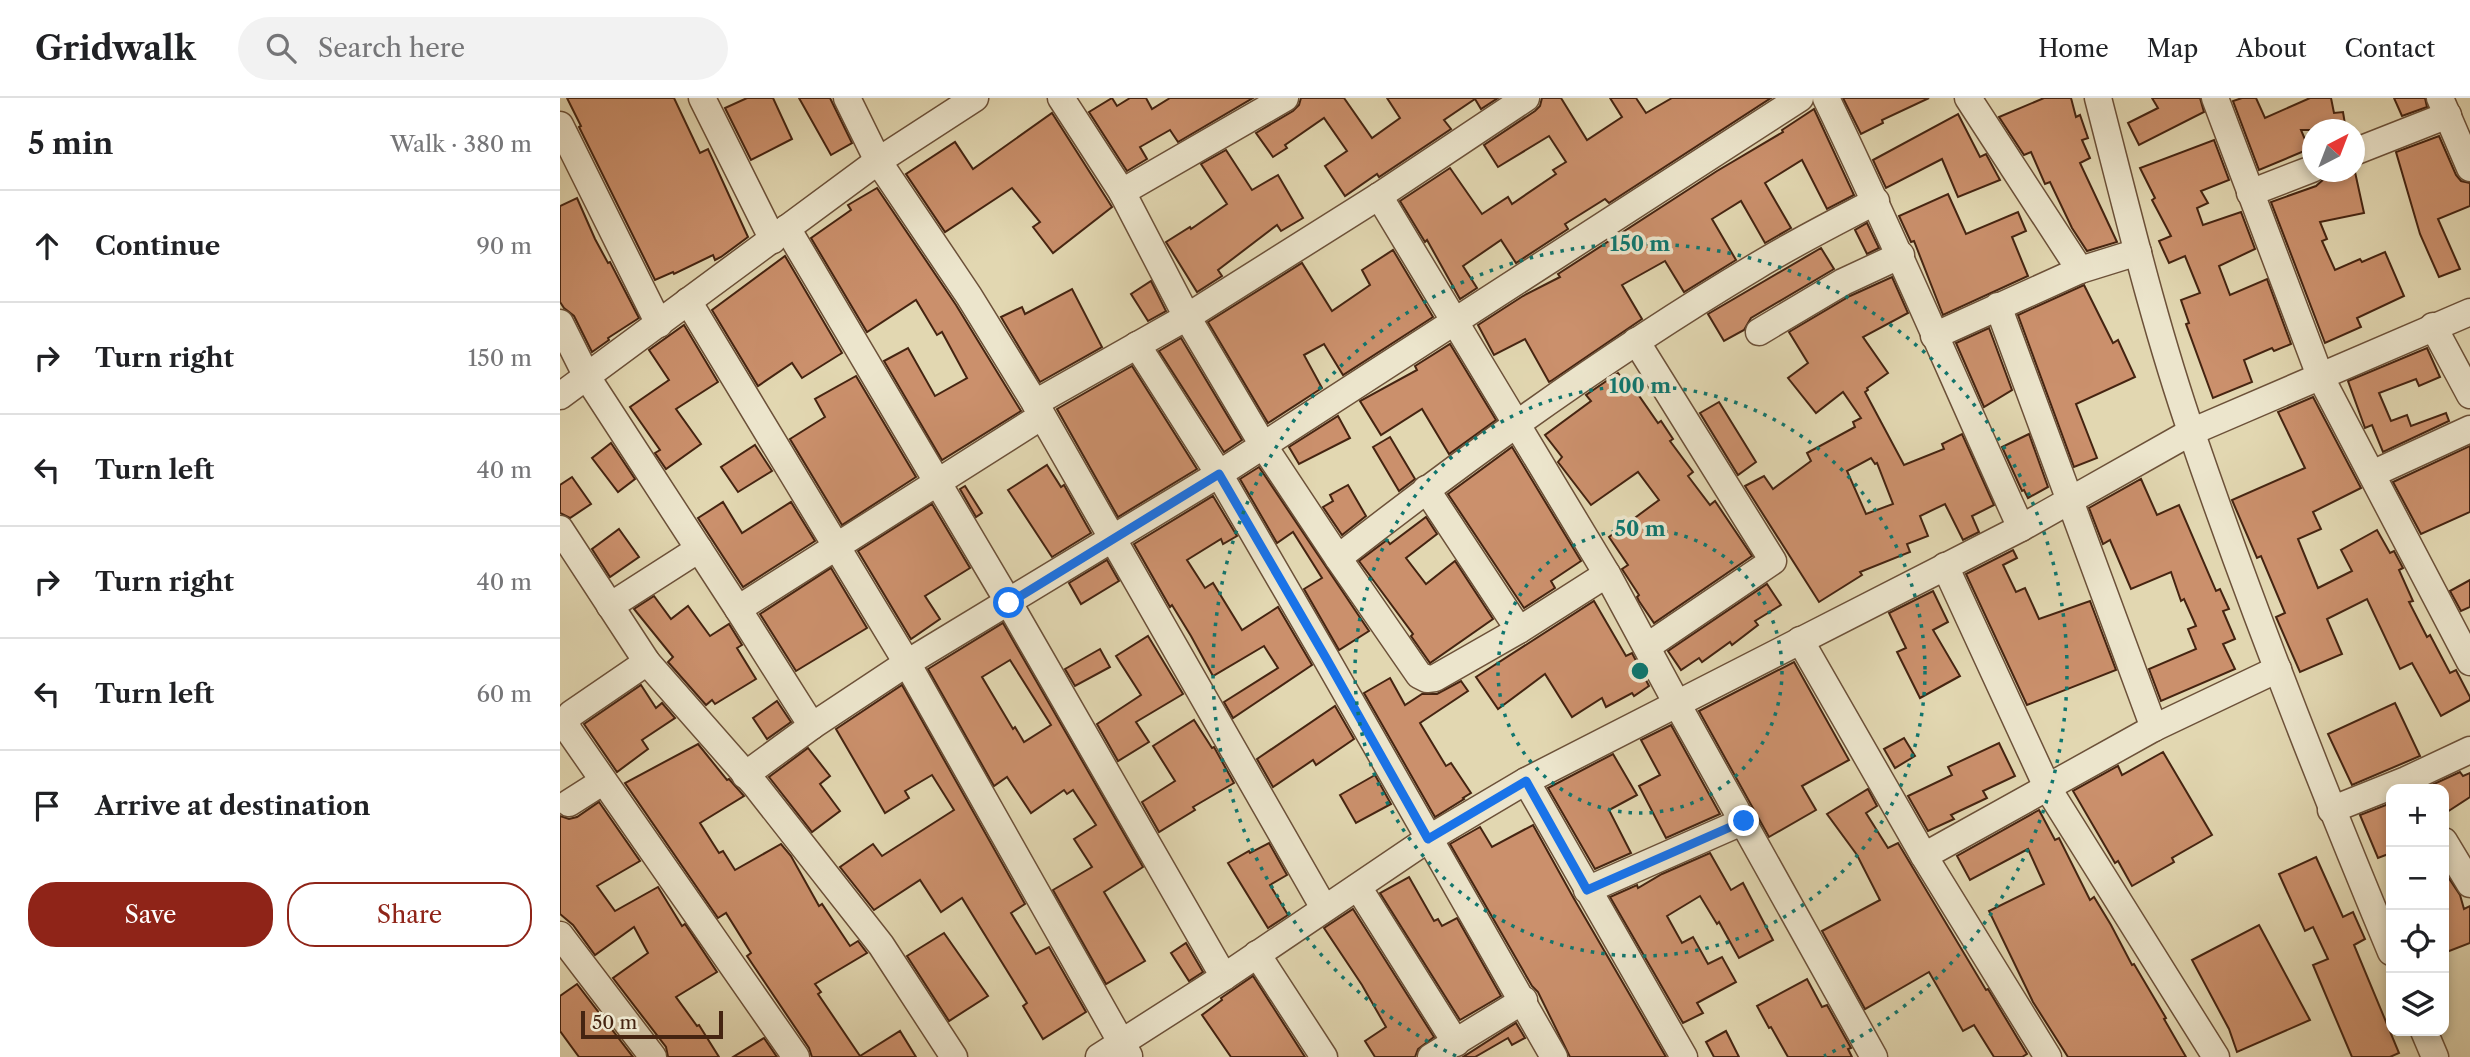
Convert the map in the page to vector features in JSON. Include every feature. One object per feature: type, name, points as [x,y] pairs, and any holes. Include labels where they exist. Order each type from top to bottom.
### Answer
[{"type":"street","points":[[702,98],[780,234],[937,482],[1009,603],[1224,977]]},
{"type":"street","points":[[847,98],[878,161],[969,296],[1038,409],[1324,908]]},
{"type":"street","points":[[560,396],[878,161],[975,98]]},
{"type":"street","points":[[1061,98],[1122,192],[1187,317],[1263,445],[1419,675],[1427,679],[1435,678],[1607,574]]},
{"type":"street","points":[[1122,192],[1285,98]]},
{"type":"street","points":[[738,609],[937,482],[1038,409],[1379,195],[1526,98]]},
{"type":"street","points":[[746,775],[812,726],[907,663],[1219,474],[1797,98]]},
{"type":"street","points":[[1826,98],[1901,255],[1934,336],[2021,528]]},
{"type":"street","points":[[1968,98],[2080,270]]},
{"type":"street","points":[[2098,98],[2138,252],[2191,432],[2331,810],[2386,940]]},
{"type":"street","points":[[2215,98],[2320,376],[2469,657]]},
{"type":"street","points":[[2365,146],[2444,106],[2470,168]]},
{"type":"street","points":[[560,125],[659,324]]},
{"type":"street","points":[[2250,193],[2302,173]]},
{"type":"street","points":[[1379,195],[1607,574],[1874,1057]]},
{"type":"street","points":[[1338,558],[1518,422],[1636,341],[1756,266],[1876,201]]},
{"type":"street","points":[[1934,336],[2080,270],[2138,252]]},
{"type":"street","points":[[1759,332],[1843,282],[1901,255]]},
{"type":"street","points":[[688,301],[907,663],[1117,1052],[1428,839],[1526,781],[2021,528],[2191,432],[2470,312]]},
{"type":"street","points":[[1998,306],[2154,728]]},
{"type":"street","points":[[560,323],[587,377],[812,726]]},
{"type":"street","points":[[2433,326],[2470,395]]},
{"type":"street","points":[[1636,341],[1773,562],[1648,646]]},
{"type":"street","points":[[1137,345],[1219,474],[1555,1057]]},
{"type":"street","points":[[2372,474],[2470,429]]},
{"type":"street","points":[[1426,489],[1519,629]]},
{"type":"street","points":[[560,529],[647,662],[746,775],[881,945],[954,1057]]},
{"type":"street","points":[[611,606],[699,549]]},
{"type":"street","points":[[1945,566],[2047,787],[2216,1057]]},
{"type":"street","points":[[1800,640],[1924,856],[2048,1057]]},
{"type":"street","points":[[647,662],[571,714],[566,722],[569,731],[796,1057]]},
{"type":"street","points":[[1924,856],[2154,728],[2278,669]]},
{"type":"street","points":[[2411,784],[2470,750]]},
{"type":"street","points":[[1526,781],[1684,1057]]},
{"type":"street","points":[[563,800],[602,782]]},
{"type":"street","points":[[2331,810],[2386,792]]},
{"type":"street","points":[[1587,890],[1744,821]]},
{"type":"street","points":[[2448,847],[2470,884]]},
{"type":"street","points":[[1358,887],[1456,1042]]},
{"type":"street","points":[[560,935],[650,1056]]},
{"type":"street","points":[[1257,954],[1324,1057]]},
{"type":"street","points":[[1431,1057],[1524,1000]]},
{"type":"street","points":[[2426,1036],[2435,1057]]},
{"type":"building","points":[[567,98],[674,98],[700,153],[708,149],[748,237],[715,260],[713,255],[655,280]]},
{"type":"building","points":[[747,98],[773,98],[792,139],[751,160],[725,108]]},
{"type":"building","points":[[799,98],[830,98],[852,143],[831,155]]},
{"type":"building","points":[[1112,98],[1117,106],[1130,98],[1146,98],[1152,109],[1170,98],[1253,98],[1178,142],[1170,130],[1140,147],[1147,159],[1127,171],[1089,112]]},
{"type":"building","points":[[1301,98],[1344,98],[1372,138],[1400,118],[1387,98],[1498,98],[1481,109],[1475,99],[1444,120],[1451,129],[1379,177],[1377,174],[1345,196],[1325,166],[1347,151],[1324,118],[1285,145],[1287,148],[1273,157],[1256,133],[1293,111]]},
{"type":"building","points":[[1542,98],[1561,98],[1587,140],[1622,117],[1610,98],[1636,98],[1646,113],[1672,98],[1771,98],[1609,203],[1605,199],[1565,224],[1568,229],[1516,263],[1501,240],[1463,266],[1477,288],[1460,299],[1427,240],[1425,242],[1400,201],[1450,168],[1482,214],[1508,197],[1512,204],[1556,174],[1553,170],[1566,162],[1549,136],[1498,167],[1484,145],[1535,111]]},
{"type":"building","points":[[1843,98],[1929,98],[1882,120],[1883,123],[1861,134]]},
{"type":"building","points":[[2044,98],[2071,98],[2076,117],[2080,115],[2088,138],[2082,140],[2090,158],[2080,163],[2117,242],[2087,251],[2072,228],[2050,182],[2045,184],[2031,152],[2024,155],[1999,117]]},
{"type":"building","points":[[2152,98],[2200,98],[2204,112],[2139,145],[2128,123],[2158,108]]},
{"type":"building","points":[[2256,98],[2265,118],[2310,98],[2331,98],[2334,113],[2343,112],[2344,119],[2302,119],[2302,152],[2259,170],[2233,101]]},
{"type":"building","points":[[2394,98],[2425,98],[2427,107],[2402,116]]},
{"type":"building","points":[[1814,109],[1854,195],[1827,209],[1802,160],[1765,183],[1791,228],[1765,243],[1741,201],[1712,219],[1736,260],[1684,292],[1665,261],[1622,285],[1642,319],[1551,381],[1549,382],[1525,339],[1494,355],[1478,325],[1523,296],[1560,277],[1558,274],[1717,171],[1783,132],[1782,130]]},
{"type":"building","points":[[1052,113],[1112,207],[1053,253],[1033,227],[1040,222],[1012,188],[945,232],[906,174],[955,142],[973,169]]},
{"type":"building","points":[[1958,114],[1980,157],[1986,154],[2000,180],[1958,197],[1942,159],[1886,188],[1873,160]]},
{"type":"building","points":[[2439,136],[2456,175],[2461,181],[2470,183],[2470,206],[2438,219],[2460,269],[2439,277],[2420,234],[2396,152]]},
{"type":"building","points":[[2214,140],[2229,180],[2201,191],[2208,203],[2197,208],[2203,225],[2241,212],[2255,249],[2219,266],[2230,295],[2267,279],[2291,344],[2274,351],[2272,348],[2244,360],[2252,382],[2213,398],[2186,324],[2189,323],[2181,300],[2200,293],[2185,256],[2169,263],[2159,241],[2171,236],[2152,200],[2155,198],[2140,168]]},
{"type":"building","points":[[1226,150],[1252,190],[1278,175],[1303,218],[1281,231],[1277,225],[1218,270],[1222,276],[1197,292],[1166,242],[1190,227],[1191,229],[1227,204],[1201,164]]},
{"type":"building","points":[[2320,182],[2357,182],[2364,213],[2320,222],[2327,239],[2322,241],[2335,270],[2385,252],[2404,296],[2357,318],[2361,327],[2325,343],[2271,202]]},
{"type":"building","points":[[877,188],[956,305],[1021,411],[942,460],[884,361],[908,348],[935,396],[967,378],[942,332],[937,335],[916,300],[867,332],[811,238],[851,210],[848,205]]},
{"type":"building","points":[[1948,194],[1966,234],[2018,212],[2026,231],[2012,237],[2028,276],[1943,315],[1914,241],[1911,242],[1899,216]]},
{"type":"building","points":[[577,198],[595,239],[639,318],[592,352],[574,316],[560,302],[560,206]]},
{"type":"building","points":[[1867,223],[1879,248],[1867,254],[1855,230]]},
{"type":"building","points":[[1821,248],[1834,269],[1751,318],[1744,330],[1724,341],[1708,314]]},
{"type":"building","points":[[1393,250],[1433,317],[1343,375],[1324,344],[1304,355],[1322,388],[1268,423],[1208,322],[1302,263],[1332,311],[1370,285],[1362,270]]},
{"type":"building","points":[[785,256],[842,353],[802,378],[792,363],[758,386],[712,310]]},
{"type":"building","points":[[1892,277],[1908,313],[1863,337],[1888,373],[1865,392],[1904,465],[1944,449],[1942,444],[1962,434],[1994,505],[1972,516],[1979,532],[1963,540],[1945,504],[1920,516],[1928,536],[1907,544],[1910,552],[1860,572],[1862,575],[1819,602],[1745,486],[1764,476],[1773,489],[1811,461],[1807,453],[1855,427],[1853,422],[1861,418],[1843,392],[1816,413],[1788,378],[1808,363],[1789,332],[1850,296]],"holes":[[[1871,458],[1877,463],[1893,504],[1866,514],[1847,471]]]},
{"type":"building","points":[[1151,281],[1166,311],[1148,321],[1131,294]]},
{"type":"building","points":[[2084,285],[2113,343],[2118,340],[2135,377],[2076,404],[2097,458],[2074,467],[2018,315]]},
{"type":"building","points":[[1072,289],[1102,347],[1040,382],[1001,317],[1022,307],[1025,314]]},
{"type":"building","points":[[684,325],[718,382],[676,409],[701,444],[666,469],[655,453],[660,450],[630,407],[669,380],[649,350]]},
{"type":"building","points":[[1989,328],[2012,390],[1984,407],[1956,343]]},
{"type":"building","points":[[1181,338],[1242,440],[1224,452],[1159,351]]},
{"type":"building","points":[[1450,344],[1496,420],[1449,454],[1422,409],[1381,435],[1360,401],[1417,370],[1415,366]]},
{"type":"building","points":[[2427,348],[2440,377],[2419,386],[2416,379],[2379,393],[2391,421],[2407,415],[2411,426],[2446,413],[2449,421],[2383,452],[2372,425],[2365,428],[2348,381]]},
{"type":"building","points":[[1132,366],[1197,469],[1118,517],[1057,409]]},
{"type":"building","points":[[1618,373],[1625,382],[1628,380],[1658,423],[1661,421],[1673,439],[1670,441],[1693,472],[1688,476],[1710,505],[1715,501],[1752,556],[1654,623],[1622,569],[1628,565],[1609,537],[1659,500],[1638,472],[1591,505],[1558,462],[1562,457],[1545,435],[1591,401],[1586,395]]},
{"type":"building","points":[[856,376],[916,477],[842,525],[790,439],[825,417],[815,399]]},
{"type":"building","points":[[2313,397],[2361,488],[2313,512],[2321,529],[2298,539],[2318,588],[2352,571],[2341,550],[2377,530],[2390,553],[2394,551],[2403,568],[2399,570],[2413,601],[2409,602],[2427,637],[2430,635],[2450,673],[2456,670],[2470,697],[2470,700],[2441,716],[2412,663],[2400,669],[2367,599],[2327,619],[2342,654],[2300,672],[2276,617],[2285,613],[2261,556],[2257,558],[2232,500],[2305,468],[2278,412]]},
{"type":"building","points":[[1719,402],[1756,462],[1738,475],[1700,413]]},
{"type":"building","points":[[1338,416],[1350,438],[1299,464],[1289,447]]},
{"type":"building","points":[[2029,434],[2048,487],[2028,498],[2024,490],[2022,491],[2002,447]]},
{"type":"building","points":[[1390,437],[1415,479],[1399,491],[1373,447]]},
{"type":"building","points":[[611,443],[635,479],[618,492],[592,458]]},
{"type":"building","points":[[755,445],[772,471],[738,492],[721,467]]},
{"type":"building","points":[[2470,446],[2470,512],[2421,534],[2393,482]]},
{"type":"building","points":[[1512,447],[1581,561],[1551,581],[1555,588],[1524,608],[1448,494]]},
{"type":"building","points":[[1047,465],[1061,487],[1064,485],[1091,533],[1052,557],[1008,490]]},
{"type":"building","points":[[1259,467],[1369,631],[1339,650],[1304,589],[1322,578],[1293,532],[1277,543],[1240,479]]},
{"type":"building","points":[[572,477],[591,504],[570,518],[560,513],[560,485]]},
{"type":"building","points":[[2141,479],[2157,515],[2179,505],[2216,591],[2220,589],[2229,609],[2223,611],[2235,639],[2223,644],[2235,669],[2161,701],[2149,669],[2196,649],[2188,629],[2196,626],[2184,599],[2181,601],[2171,572],[2131,589],[2110,540],[2103,544],[2089,508]]},
{"type":"building","points":[[1348,485],[1366,516],[1342,535],[1323,507],[1333,501],[1330,495]]},
{"type":"building","points":[[965,486],[982,513],[976,517],[960,489]]},
{"type":"building","points":[[1213,496],[1237,536],[1223,544],[1221,539],[1187,560],[1205,588],[1213,583],[1242,630],[1278,607],[1312,665],[1233,718],[1224,702],[1278,668],[1264,646],[1213,676],[1134,544]]},
{"type":"building","points":[[723,502],[742,533],[791,502],[815,541],[743,587],[698,518]]},
{"type":"building","points":[[932,504],[970,568],[925,596],[940,619],[911,639],[858,551]]},
{"type":"building","points":[[1426,517],[1437,534],[1406,558],[1426,584],[1455,561],[1493,619],[1430,663],[1411,636],[1413,634],[1359,561],[1387,540],[1390,544]]},
{"type":"building","points":[[619,529],[639,557],[610,577],[592,549]]},
{"type":"building","points":[[2013,550],[2017,558],[2003,565],[2016,592],[2025,588],[2039,619],[2090,601],[2116,670],[2027,705],[1966,574]]},
{"type":"building","points":[[1107,560],[1119,581],[1081,604],[1069,583]]},
{"type":"building","points":[[831,568],[867,628],[796,671],[760,614]]},
{"type":"building","points":[[2470,580],[2470,607],[2461,611],[2450,591]]},
{"type":"building","points":[[1767,584],[1781,605],[1755,621],[1758,625],[1732,645],[1730,642],[1702,662],[1699,658],[1681,670],[1668,651]]},
{"type":"building","points":[[1933,591],[1948,622],[1933,630],[1960,676],[1920,698],[1897,652],[1906,648],[1889,613]]},
{"type":"building","points":[[654,596],[671,619],[688,606],[710,636],[729,624],[742,645],[737,648],[756,679],[715,704],[712,700],[706,705],[668,662],[673,657],[634,609]]},
{"type":"building","points":[[1594,601],[1626,656],[1632,653],[1649,686],[1634,696],[1632,693],[1606,707],[1602,698],[1572,717],[1545,674],[1498,709],[1476,677]]},
{"type":"building","points":[[1003,623],[1143,867],[1104,892],[1145,961],[1106,984],[1053,890],[1092,867],[1074,839],[1096,825],[1073,790],[1067,794],[1064,790],[1031,813],[1007,777],[994,786],[928,669]],"holes":[[[1010,660],[1051,725],[1024,742],[1015,727],[1013,729],[982,677]]]},
{"type":"building","points":[[1148,636],[1183,694],[1136,722],[1149,742],[1118,761],[1097,724],[1141,695],[1116,656]]},
{"type":"building","points":[[1100,649],[1110,667],[1075,686],[1065,669]]},
{"type":"building","points":[[1794,662],[1849,760],[1802,786],[1816,810],[1769,837],[1699,711]]},
{"type":"building","points":[[1390,678],[1405,705],[1422,694],[1437,694],[1461,681],[1468,691],[1420,723],[1446,766],[1451,763],[1471,793],[1435,817],[1364,693]]},
{"type":"building","points":[[641,685],[656,708],[662,703],[675,718],[642,740],[648,749],[617,772],[584,724]]},
{"type":"building","points":[[902,685],[1025,904],[1011,913],[1036,954],[1049,947],[1086,1012],[1043,1039],[1023,1006],[1027,1003],[962,898],[941,912],[920,880],[874,910],[840,867],[873,844],[882,856],[954,810],[932,775],[905,791],[909,798],[885,813],[836,729]]},
{"type":"building","points":[[777,701],[791,722],[767,739],[753,718]]},
{"type":"building","points":[[2395,703],[2420,756],[2352,785],[2328,734]]},
{"type":"building","points":[[1335,706],[1354,739],[1316,765],[1313,760],[1273,787],[1257,759]]},
{"type":"building","points":[[1194,720],[1212,748],[1214,747],[1234,783],[1193,807],[1195,810],[1159,832],[1142,802],[1175,781],[1153,746]]},
{"type":"building","points":[[1671,725],[1720,814],[1666,838],[1639,786],[1660,775],[1641,740]]},
{"type":"building","points":[[1904,738],[1915,756],[1895,768],[1884,749]]},
{"type":"building","points":[[1999,743],[2015,776],[1983,791],[1987,798],[1951,815],[1954,819],[1928,831],[1908,796],[1952,775],[1948,767]]},
{"type":"building","points":[[698,744],[727,780],[744,796],[700,823],[719,853],[723,851],[735,870],[781,844],[791,856],[819,906],[822,904],[850,946],[858,941],[867,953],[815,984],[821,992],[818,994],[860,1056],[900,1031],[916,1057],[812,1057],[809,1048],[747,956],[751,953],[726,913],[718,918],[625,783]]},
{"type":"building","points":[[808,748],[830,776],[820,784],[840,811],[812,832],[769,777]]},
{"type":"building","points":[[2163,752],[2212,835],[2172,858],[2174,862],[2132,886],[2118,861],[2115,863],[2073,791],[2118,766],[2122,775]]},
{"type":"building","points":[[1613,754],[1637,795],[1609,810],[1631,853],[1595,869],[1548,788]]},
{"type":"building","points":[[2460,772],[2463,776],[2470,773],[2470,797],[2449,811],[2449,784],[2434,784]]},
{"type":"building","points":[[1375,775],[1391,804],[1356,823],[1340,795]]},
{"type":"building","points":[[1868,789],[1877,806],[1866,813],[1888,848],[1898,843],[2027,1054],[2022,1057],[1994,1057],[1974,1025],[1963,1031],[1929,972],[1865,1009],[1822,931],[1880,900],[1857,855],[1827,814]]},
{"type":"building","points":[[599,802],[640,861],[597,886],[615,911],[658,887],[682,926],[685,924],[717,972],[676,997],[697,1026],[699,1025],[719,1057],[668,1057],[666,1047],[613,978],[648,953],[634,927],[595,955],[573,925],[560,914],[560,816],[569,819],[577,817]]},
{"type":"building","points":[[2386,805],[2386,855],[2378,858],[2360,815]]},
{"type":"building","points":[[2039,810],[2055,840],[2059,838],[2090,900],[2094,897],[2111,925],[2186,1057],[2068,1057],[2033,1002],[1989,911],[2044,884],[2028,849],[1970,880],[1957,856]]},
{"type":"building","points":[[1533,825],[1666,1057],[1570,1057],[1538,992],[1450,844],[1480,827],[1492,847]]},
{"type":"building","points":[[1269,843],[1287,875],[1270,885],[1288,915],[1268,928],[1228,863]]},
{"type":"building","points":[[1710,853],[1731,890],[1743,883],[1773,940],[1739,958],[1719,922],[1717,924],[1700,896],[1667,916],[1682,943],[1693,937],[1708,964],[1722,957],[1736,982],[1697,1003],[1703,1013],[1683,1023],[1610,897],[1637,885],[1638,888]]},
{"type":"building","points":[[2316,857],[2343,917],[2353,912],[2365,939],[2354,945],[2386,1022],[2386,1036],[2392,1036],[2399,1053],[2390,1057],[2352,1057],[2313,965],[2328,959],[2313,927],[2305,931],[2279,874]]},
{"type":"building","points":[[1409,877],[1434,921],[1438,919],[1442,926],[1457,918],[1501,996],[1460,1020],[1380,893]]},
{"type":"building","points":[[2449,878],[2460,895],[2464,909],[2470,906],[2470,943],[2449,951]]},
{"type":"building","points":[[1353,909],[1434,1037],[1418,1049],[1415,1057],[1375,1057],[1365,1041],[1386,1027],[1324,928]]},
{"type":"building","points":[[2259,925],[2310,1020],[2237,1052],[2229,1029],[2192,960]]},
{"type":"building","points":[[944,933],[988,996],[949,1021],[907,956]]},
{"type":"building","points":[[1186,943],[1203,972],[1189,981],[1171,953]]},
{"type":"building","points":[[1253,976],[1305,1057],[1231,1057],[1202,1015]]},
{"type":"building","points":[[1807,979],[1822,1007],[1827,1005],[1851,1048],[1848,1049],[1852,1057],[1788,1057],[1771,1027],[1769,1028],[1757,1006]]},
{"type":"building","points":[[577,984],[633,1057],[579,1057],[560,1031],[560,996]]},
{"type":"building","points":[[1516,1023],[1525,1038],[1512,1045],[1508,1038],[1475,1057],[1463,1057]]},
{"type":"building","points":[[1726,1031],[1739,1057],[1714,1057],[1706,1042]]},
{"type":"building","points":[[764,1038],[777,1057],[733,1057]]},
{"type":"route","points":[[1009,603],[1219,474],[1428,839],[1526,781],[1587,890],[1744,821]]}]
